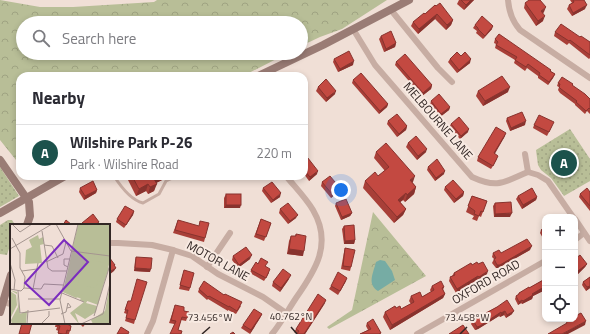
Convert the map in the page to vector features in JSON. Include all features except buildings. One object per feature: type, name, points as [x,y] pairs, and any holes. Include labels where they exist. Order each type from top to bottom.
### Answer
[{"type":"main road","points":[[308,52],[409,0]]},
{"type":"main road","points":[[266,72],[291,60]]},
{"type":"main road","points":[[0,160],[29,202],[30,216],[27,224]]},
{"type":"main road","points":[[0,213],[58,180]]},
{"type":"main road","points":[[0,312],[7,303],[10,282]]},
{"type":"street","points":[[508,0],[508,10],[514,24],[520,30],[590,78]]},
{"type":"street","points":[[391,10],[438,68],[452,82]]},
{"type":"street","name":"MELBOURNE LANE","points":[[353,30],[375,65],[472,177],[484,183],[501,184],[528,172]]},
{"type":"street","points":[[525,154],[528,172],[548,180],[571,214]]},
{"type":"street","points":[[272,334],[311,277],[318,264],[321,243],[319,223],[313,211],[289,180]]},
{"type":"street","points":[[578,224],[590,241]]},
{"type":"street","points":[[207,267],[230,233]]},
{"type":"street","points":[[578,238],[584,233]]},
{"type":"street","name":"MOTOR LANE","points":[[110,244],[152,245],[192,256],[234,283],[263,297],[286,313]]},
{"type":"street","points":[[147,334],[153,321],[173,250]]},
{"type":"street","name":"OXFORD ROAD","points":[[417,334],[542,263]]},
{"type":"lane","points":[[117,180],[124,190],[143,203],[159,194],[166,181],[168,180]]},
{"type":"green space","points":[[0,0],[40,7],[73,7],[154,2],[157,0],[387,0],[342,29],[308,43],[308,16],[16,16],[16,60],[274,60],[251,72],[16,72],[16,160],[0,140]]},
{"type":"green space","points":[[570,129],[590,159],[590,181],[564,196],[551,178],[541,170],[538,165],[536,150]]},
{"type":"green space","points":[[0,167],[19,196],[0,207]]},
{"type":"green space","points":[[373,212],[426,276],[329,329],[327,327],[352,310]]},
{"type":"green space","points":[[8,220],[12,220],[14,224],[10,224],[10,245],[7,255],[0,254],[0,225]]},
{"type":"water","points":[[380,260],[385,261],[392,271],[395,280],[378,291],[373,285],[372,275],[376,262]]},
{"type":"place","name":"Wilshire Park P-26","points":[[564,163]]}]
